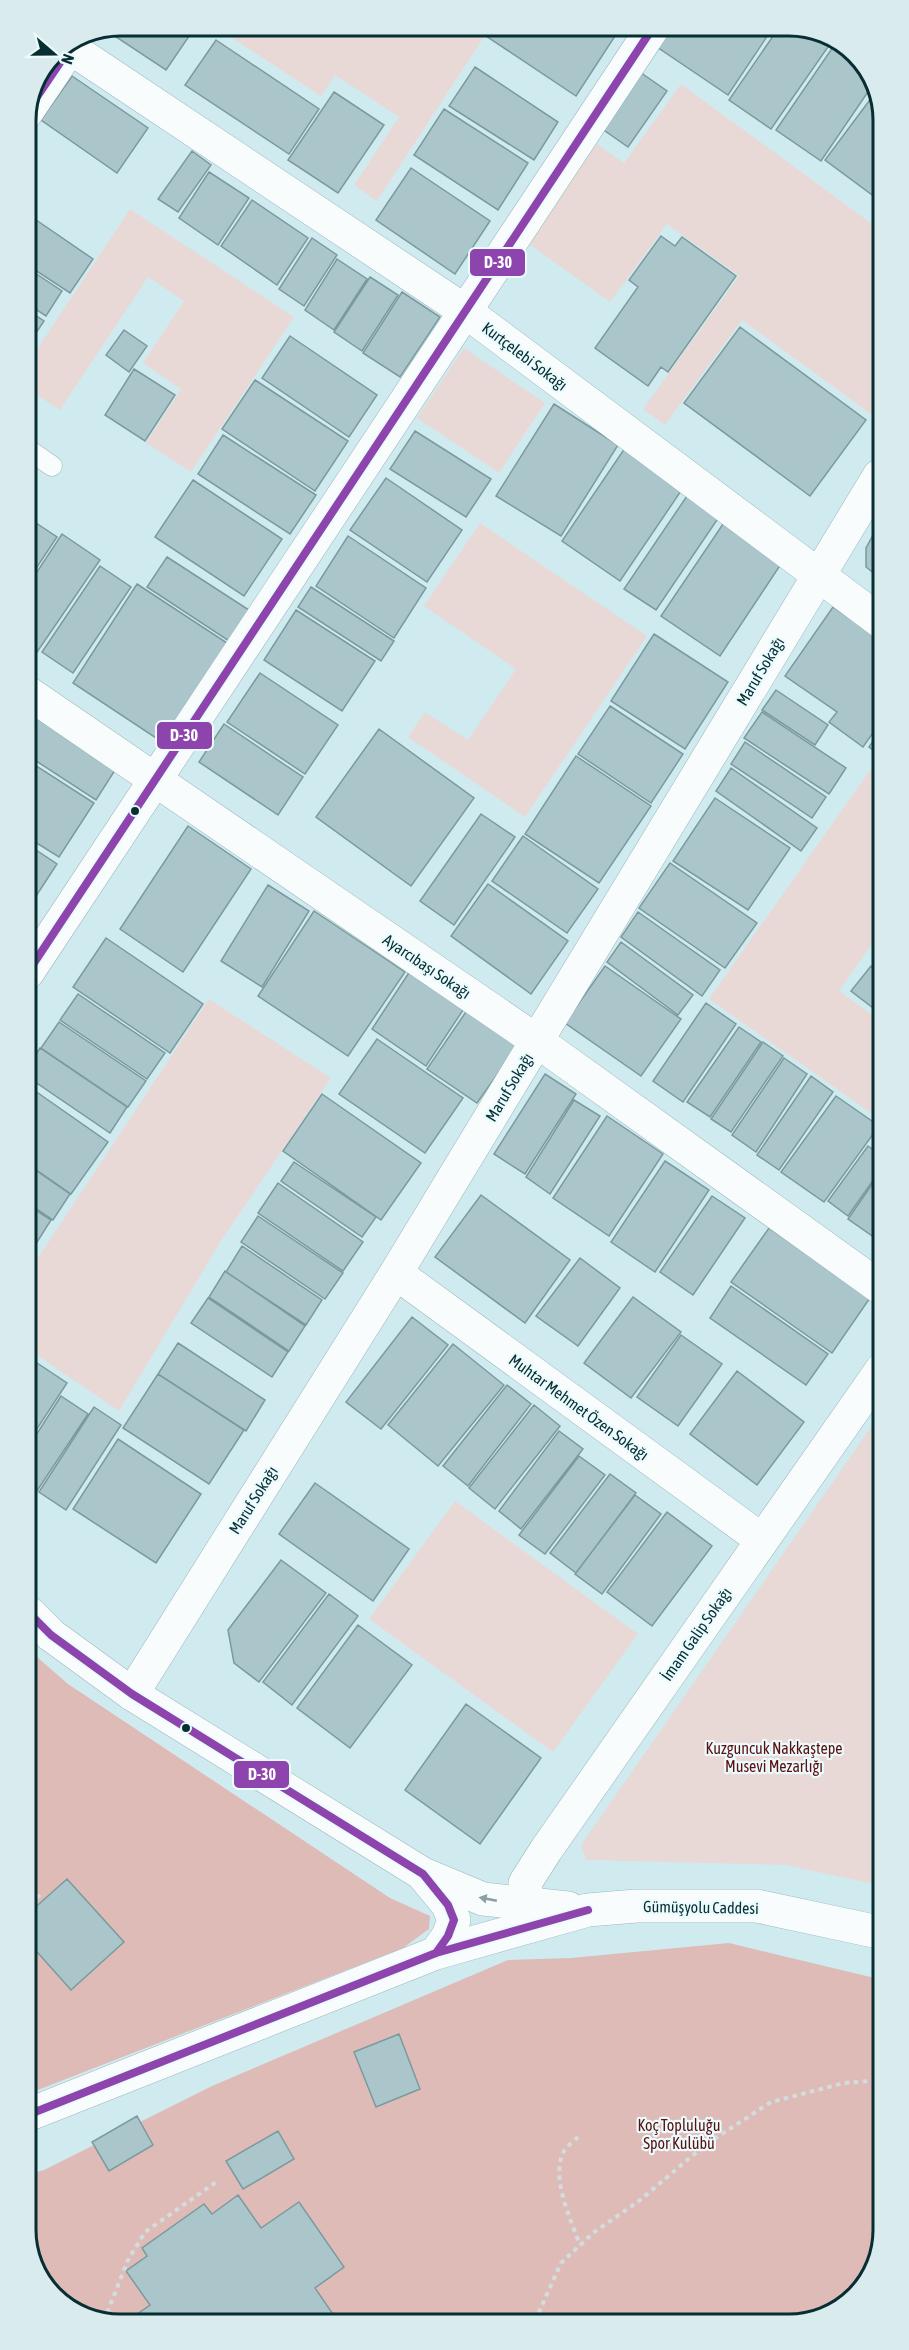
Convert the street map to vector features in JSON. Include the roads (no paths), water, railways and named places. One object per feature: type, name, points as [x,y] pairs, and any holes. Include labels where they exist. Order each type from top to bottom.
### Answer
[{"type":"street","points":[[36,960],[647,36]]},
{"type":"street","name":"Kurtçelebi Sokağı","points":[[75,49],[465,311],[873,616]]},
{"type":"street","points":[[44,86],[59,63]]},
{"type":"street","name":"Maruf Sokağı","points":[[132,1694],[396,1274],[873,486]]},
{"type":"street","name":"Ayarcıbaşı Sokağı","points":[[36,698],[537,1041],[873,1282]]},
{"type":"street","name":"Muhtar Mehmet Özen Sokağı","points":[[396,1274],[762,1540]]},
{"type":"street","name":"İmam Galip Sokağı","points":[[526,1904],[525,1883],[541,1858],[873,1382]]},
{"type":"street","points":[[36,1620],[51,1635],[132,1694],[423,1874],[483,1899],[588,1910]]},
{"type":"street","points":[[423,1874],[448,1905],[454,1920],[448,1936],[436,1953]]},
{"type":"street","name":"Gümüşyolu Caddesi","points":[[588,1910],[636,1906],[757,1906],[873,1931]]},
{"type":"street","points":[[36,2112],[436,1953],[588,1910]]},
{"type":"lane","points":[[36,455],[52,466]]},
{"type":"park label","name":"Kuzguncuk Nakkaştepe Musevi Mezarlığı","points":[[774,1757]]},
{"type":"park label","name":"Koç Topluluğu Spor Kulübü","points":[[679,2134]]}]
